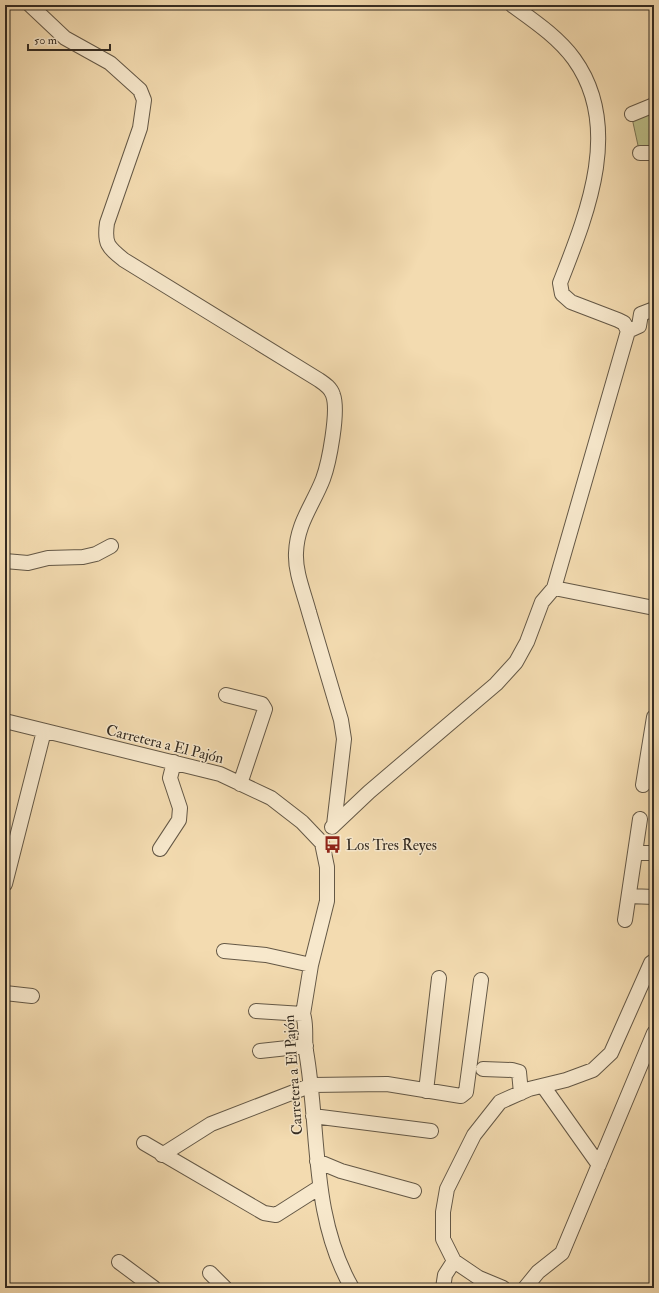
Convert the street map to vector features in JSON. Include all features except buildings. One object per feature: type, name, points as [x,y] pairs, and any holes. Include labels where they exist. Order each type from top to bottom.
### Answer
[{"type":"street","points":[[30,5],[65,38],[110,63],[140,90],[144,100],[140,128],[106,223],[105,238],[111,250],[124,260],[319,380],[328,386],[333,394],[335,404],[329,456],[322,480],[305,513],[298,533],[295,554],[300,581],[341,720],[344,739],[334,826]]},
{"type":"street","points":[[322,843],[334,826],[369,792],[496,684],[516,662],[527,642],[542,602],[554,588],[628,330],[624,323],[572,302],[562,294],[560,283],[590,196],[596,171],[599,152],[594,101],[586,80],[574,58],[557,40],[512,5]]},
{"type":"street","points":[[632,114],[654,105]]},
{"type":"street","points":[[640,153],[654,153]]},
{"type":"street","points":[[628,330],[638,326],[641,314],[654,309]]},
{"type":"street","points":[[5,561],[28,563],[48,558],[84,557],[96,554],[111,546]]},
{"type":"street","points":[[554,588],[654,608]]},
{"type":"street","points":[[226,695],[262,704],[265,709],[240,784]]},
{"type":"street","points":[[643,785],[654,717]]},
{"type":"street","name":"Carretera a El Pajón","points":[[5,721],[44,732],[220,774],[271,798],[302,822],[322,843],[327,867],[327,900],[311,965],[303,1014],[306,1021],[306,1046],[312,1084],[316,1161],[320,1187],[327,1224],[346,1285]]},
{"type":"street","points":[[5,884],[44,732]]},
{"type":"street","points":[[160,849],[179,820],[180,808],[170,778],[174,762]]},
{"type":"street","points":[[625,920],[640,819]]},
{"type":"street","points":[[635,852],[654,853]]},
{"type":"street","points":[[629,896],[654,897]]},
{"type":"street","points":[[224,951],[266,955],[311,965]]},
{"type":"street","points":[[443,1288],[451,1265],[443,1239],[443,1212],[447,1189],[474,1135],[500,1102],[521,1093],[594,1070],[611,1053],[651,963],[654,962]]},
{"type":"street","points":[[426,1091],[439,978]]},
{"type":"street","points":[[162,1155],[211,1124],[275,1101],[312,1084],[387,1084],[461,1096],[466,1092],[481,980]]},
{"type":"street","points":[[5,993],[32,996]]},
{"type":"street","points":[[256,1011],[303,1014]]},
{"type":"street","points":[[525,1288],[538,1272],[562,1253],[654,1034]]},
{"type":"street","points":[[260,1051],[306,1046]]},
{"type":"street","points":[[482,1069],[512,1070],[519,1072],[521,1093]]},
{"type":"street","points":[[543,1086],[599,1165]]},
{"type":"street","points":[[313,1116],[431,1131]]},
{"type":"street","points":[[144,1143],[162,1155],[264,1213],[271,1215],[276,1215],[320,1187]]},
{"type":"street","points":[[316,1161],[341,1171],[414,1191]]},
{"type":"street","points":[[119,1262],[154,1288]]},
{"type":"street","points":[[451,1265],[503,1288]]},
{"type":"street","points":[[210,1273],[225,1288]]},
{"type":"green space","points":[[654,109],[654,150],[639,150],[632,118]]},
{"type":"place","name":"Los Tres Reyes","points":[[333,845]]}]
